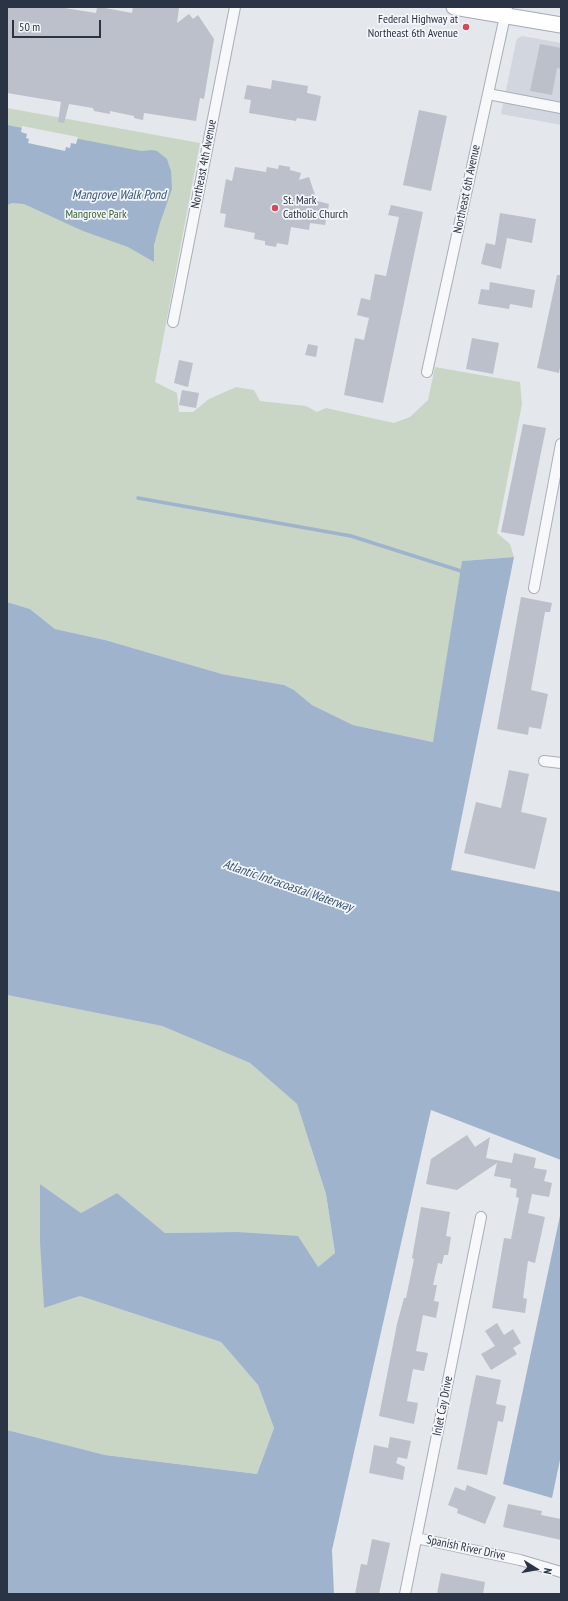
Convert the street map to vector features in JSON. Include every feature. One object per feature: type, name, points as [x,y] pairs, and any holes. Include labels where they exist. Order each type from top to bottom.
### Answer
[{"type":"main road","points":[[454,7],[506,11],[561,25]]},
{"type":"street","name":"Northeast 4th Avenue","points":[[173,322],[235,7]]},
{"type":"street","name":"Northeast 6th Avenue","points":[[427,372],[506,11]]},
{"type":"street","points":[[488,94],[561,108]]},
{"type":"street","points":[[534,588],[561,444]]},
{"type":"street","points":[[544,761],[561,763]]},
{"type":"street","name":"Inlet Cay Drive","points":[[405,1594],[481,1218]]},
{"type":"street","name":"Spanish River Drive","points":[[416,1538],[520,1560],[561,1572]]},
{"type":"shaded area","points":[[522,36],[561,43],[561,125],[501,114],[516,42],[517,39]]},
{"type":"green space","name":"Mangrove Park","points":[[7,108],[200,143],[155,382],[177,393],[179,412],[193,412],[209,399],[236,387],[254,390],[260,401],[306,406],[317,412],[326,408],[394,423],[410,417],[428,400],[435,367],[520,382],[522,404],[497,533],[510,544],[514,557],[462,561],[434,742],[353,725],[312,705],[294,690],[284,685],[222,674],[105,640],[55,629],[30,609],[7,602]]},
{"type":"green space","points":[[7,995],[162,1026],[250,1063],[297,1104],[326,1194],[335,1253],[318,1267],[237,1232],[165,1233],[117,1193],[81,1213],[40,1184],[44,1308],[80,1296],[221,1342],[258,1385],[274,1428],[257,1474],[105,1455],[7,1430]]},
{"type":"water","name":"Mangrove Walk Pond","points":[[7,125],[141,151],[157,151],[167,159],[171,171],[172,189],[154,245],[154,262],[128,247],[83,231],[24,204],[12,203],[7,205]]},
{"type":"water","name":"Atlantic Intracoastal Waterway","points":[[514,557],[451,870],[561,892],[561,1160],[431,1110],[332,1550],[334,1594],[7,1594],[7,1430],[105,1455],[257,1474],[274,1428],[258,1385],[221,1342],[80,1296],[44,1308],[40,1242],[40,1184],[81,1213],[117,1193],[165,1233],[237,1232],[298,1236],[318,1267],[335,1253],[326,1194],[297,1104],[250,1063],[162,1026],[7,995],[7,602],[30,609],[55,629],[105,640],[222,674],[284,685],[294,690],[312,705],[353,725],[433,742],[462,561]]},
{"type":"water","points":[[561,1211],[561,1455],[552,1498],[503,1484]]},
{"type":"pier","points":[[22,126],[78,137],[76,144],[71,143],[70,148],[66,147],[65,151],[28,143],[29,139],[26,138],[27,134],[21,132]]},
{"type":"building","points":[[7,7],[58,7],[96,13],[97,8],[105,8],[132,13],[133,7],[169,7],[179,8],[177,23],[189,14],[193,19],[198,15],[214,39],[204,99],[200,98],[196,121],[144,113],[143,120],[134,118],[134,116],[110,111],[110,114],[94,111],[93,108],[69,104],[64,123],[58,122],[61,102],[7,93]]},
{"type":"building","points":[[540,44],[561,48],[561,69],[557,68],[552,95],[530,91]]},
{"type":"building","points":[[272,80],[308,86],[307,93],[321,96],[316,121],[297,118],[296,121],[249,113],[251,100],[244,99],[247,85],[271,89]]},
{"type":"building","points":[[419,110],[447,116],[431,191],[403,185]]},
{"type":"building","name":"St. Mark Catholic Church","points":[[279,165],[290,167],[290,170],[301,173],[299,180],[309,177],[317,201],[329,204],[325,225],[310,223],[309,230],[291,227],[288,245],[277,243],[276,247],[265,245],[265,241],[254,239],[255,233],[224,227],[226,214],[220,213],[226,179],[232,181],[235,167],[266,172],[267,167],[278,169]]},
{"type":"building","points":[[391,205],[423,212],[383,403],[344,395],[355,338],[364,340],[369,318],[357,315],[361,298],[370,300],[375,274],[386,276],[399,217],[388,215]]},
{"type":"building","points":[[500,213],[536,219],[532,243],[507,238],[501,269],[481,264],[486,243],[495,245]]},
{"type":"building","points":[[557,275],[561,275],[561,361],[559,373],[537,368]]},
{"type":"building","points":[[490,282],[535,290],[532,308],[510,304],[509,309],[478,304],[481,289],[489,290]]},
{"type":"building","points":[[472,338],[499,343],[493,374],[466,369]]},
{"type":"building","points":[[308,344],[318,346],[316,357],[305,355]]},
{"type":"building","points":[[179,360],[193,363],[188,387],[174,383]]},
{"type":"building","points":[[182,390],[199,393],[196,408],[179,405]]},
{"type":"building","points":[[523,424],[546,428],[524,536],[501,532]]},
{"type":"building","points":[[521,597],[552,603],[550,612],[545,612],[531,690],[548,694],[541,729],[529,727],[528,735],[497,729]]},
{"type":"building","points":[[509,770],[529,774],[521,812],[547,818],[535,869],[464,853],[476,802],[501,808]]},
{"type":"building","points":[[467,1135],[475,1147],[490,1137],[486,1158],[512,1163],[514,1153],[536,1158],[534,1168],[547,1170],[544,1181],[552,1183],[549,1197],[532,1194],[528,1213],[545,1217],[535,1263],[528,1261],[523,1298],[527,1299],[525,1313],[492,1308],[504,1238],[511,1239],[519,1198],[516,1197],[517,1189],[510,1187],[511,1179],[494,1176],[497,1163],[457,1190],[426,1184],[431,1159]]},
{"type":"building","points":[[421,1207],[450,1212],[446,1236],[451,1237],[448,1255],[444,1255],[442,1264],[438,1263],[433,1285],[437,1285],[434,1301],[439,1302],[436,1318],[423,1315],[416,1351],[428,1353],[424,1371],[413,1369],[407,1401],[418,1403],[414,1424],[379,1416],[397,1324],[404,1298],[406,1298],[414,1259],[412,1258]]},
{"type":"building","points":[[497,1323],[504,1335],[513,1329],[521,1343],[513,1348],[517,1354],[491,1370],[481,1354],[495,1346],[485,1331]]},
{"type":"building","points":[[476,1375],[501,1380],[496,1404],[506,1406],[503,1422],[498,1421],[487,1475],[457,1469]]},
{"type":"building","points":[[390,1437],[411,1441],[407,1459],[398,1457],[396,1463],[405,1467],[403,1480],[369,1473],[374,1445],[388,1448]]},
{"type":"building","points":[[467,1485],[496,1497],[485,1524],[457,1513],[458,1509],[448,1505],[455,1487],[465,1491]]},
{"type":"building","points":[[508,1504],[542,1511],[541,1515],[561,1519],[561,1540],[503,1527]]},
{"type":"building","points":[[372,1539],[390,1543],[379,1594],[355,1594],[361,1564],[367,1565]]},
{"type":"building","points":[[441,1573],[485,1582],[483,1594],[437,1594]]},
{"type":"waterway","points":[[138,498],[351,536],[461,571]]},
{"type":"place","name":"Federal Highway at Northeast 6th Avenue","points":[[466,27]]},
{"type":"place","name":"St. Mark Catholic Church","points":[[275,208]]}]
